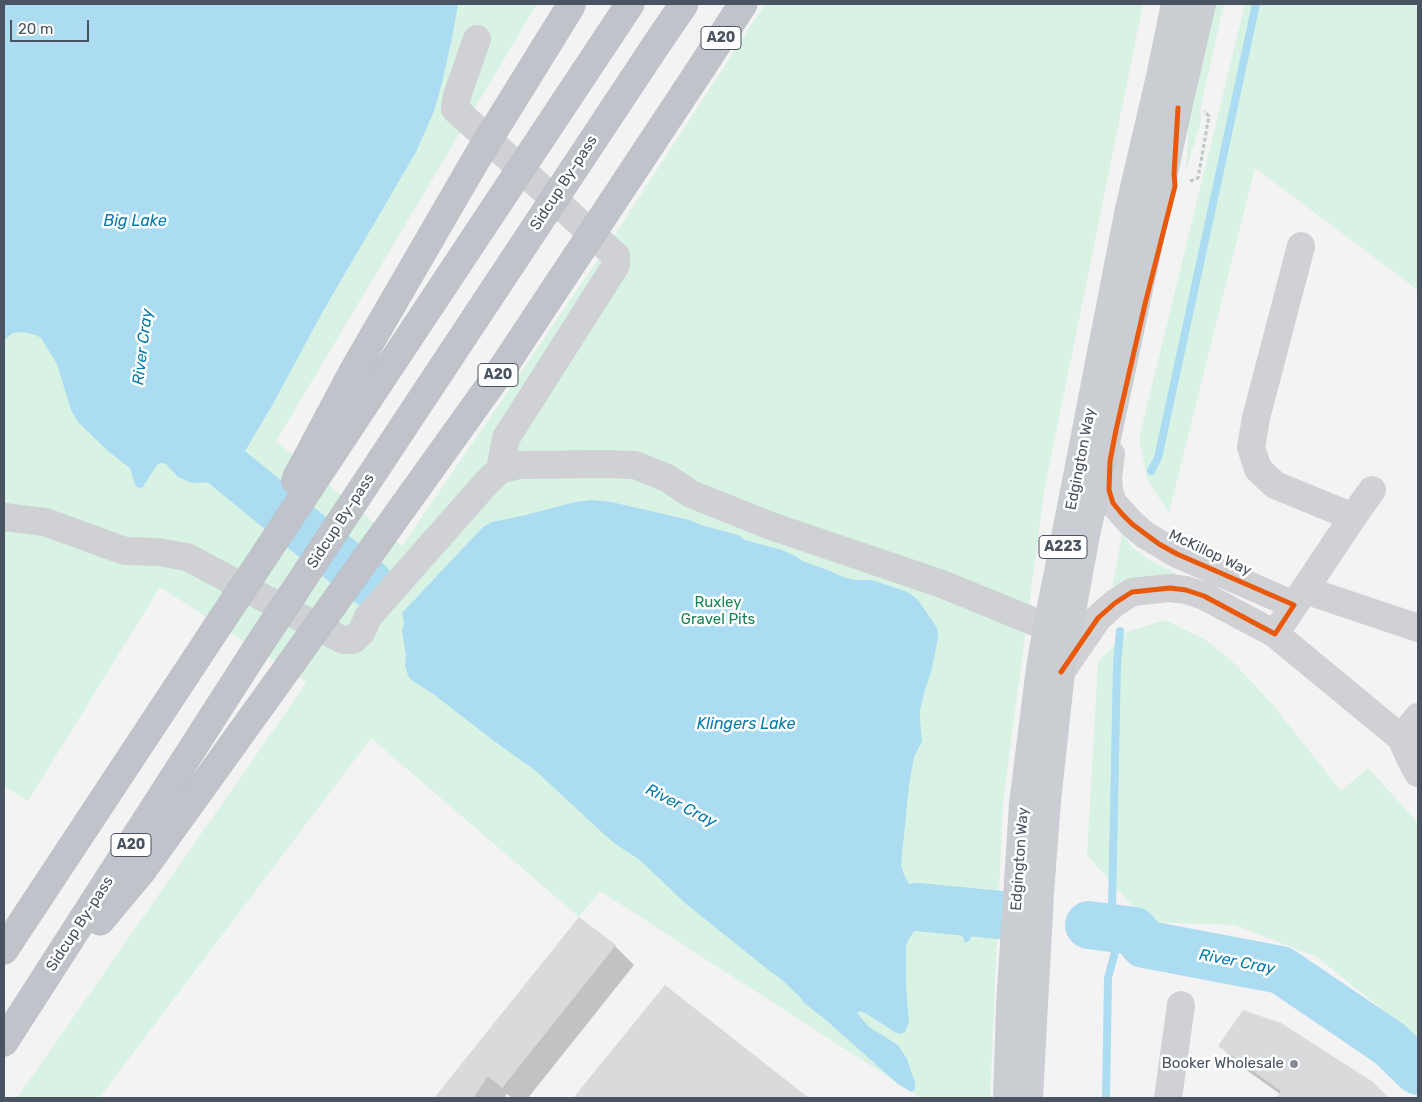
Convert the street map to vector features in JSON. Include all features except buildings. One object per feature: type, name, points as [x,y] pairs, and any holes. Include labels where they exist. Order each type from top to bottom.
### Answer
[{"type":"highway","points":[[221,621],[354,370],[478,156],[572,4]]},
{"type":"highway","name":"Sidcup By-pass","points":[[4,1042],[257,648],[684,4]]},
{"type":"highway","name":"A20","points":[[22,1016],[141,872],[504,366],[743,4]]},
{"type":"highway","points":[[4,950],[624,13]]},
{"type":"main road","name":"Edgington Way","points":[[1008,1098],[1011,987],[1023,804],[1040,668],[1129,209],[1175,4]]},
{"type":"main road","name":"Edgington Way","points":[[1029,1098],[1040,893],[1047,801],[1061,672],[1085,540],[1202,4]]},
{"type":"street","points":[[477,39],[457,96],[456,108],[616,256],[616,265],[506,438],[500,470]]},
{"type":"street","name":"McKillop Way","points":[[1178,108],[1175,186],[1145,304],[1110,461],[1108,478],[1113,503],[1132,524],[1159,544],[1177,554],[1299,597],[1418,628]]},
{"type":"street","points":[[1301,246],[1256,418],[1252,447],[1258,469],[1275,485],[1353,516]]},
{"type":"street","points":[[4,517],[45,522],[125,551],[158,552],[187,557],[343,640],[353,640],[362,631],[368,617],[488,480],[500,470],[519,465],[635,465],[667,478],[691,494],[771,526],[942,584],[1047,627]]},
{"type":"street","points":[[1275,634],[1372,490]]},
{"type":"street","points":[[1061,672],[1098,618],[1115,603],[1132,592],[1170,588],[1186,590],[1204,596],[1275,634],[1401,738],[1418,773]]},
{"type":"street","points":[[1401,738],[1418,717]]},
{"type":"street","points":[[1168,1098],[1181,1004]]},
{"type":"green space","name":"Ruxley Gravel Pits","points":[[4,4],[537,4],[276,441],[402,546],[610,242],[765,4],[1143,4],[1044,492],[1003,802],[990,1098],[921,1098],[600,891],[579,917],[371,738],[99,1098],[17,1098],[307,682],[160,587],[28,801],[4,786]]},
{"type":"green space","points":[[1209,4],[1224,4],[1200,110],[1201,120],[1186,171],[1190,96]]},
{"type":"green space","points":[[1245,4],[1418,4],[1418,290],[1255,168],[1169,513],[1148,481],[1139,439]]},
{"type":"green space","points":[[1122,534],[1133,548],[1149,560],[1178,574],[1148,578],[1111,595]]},
{"type":"green space","points":[[1165,620],[1204,639],[1231,660],[1273,705],[1341,791],[1368,768],[1418,823],[1418,1038],[1317,957],[1235,925],[1147,922],[1087,855],[1098,662],[1127,632]]},
{"type":"water","name":"Big Lake","points":[[4,4],[458,4],[441,87],[434,111],[416,152],[323,311],[273,404],[245,451],[242,469],[248,482],[244,486],[235,481],[192,483],[178,477],[166,464],[161,463],[157,465],[142,488],[136,487],[130,468],[108,451],[78,422],[71,410],[57,364],[41,338],[22,332],[13,333],[4,340]]},
{"type":"water","name":"Klingers Lake","points":[[592,500],[611,502],[690,520],[738,535],[745,540],[782,550],[802,561],[843,577],[855,580],[872,580],[905,591],[918,600],[937,628],[938,638],[931,672],[920,710],[922,741],[914,757],[909,785],[901,865],[904,875],[915,895],[922,899],[945,901],[960,897],[968,889],[971,889],[972,896],[982,904],[981,928],[971,935],[970,940],[966,943],[962,936],[945,926],[928,924],[919,926],[910,937],[906,945],[906,987],[909,1022],[905,1032],[901,1034],[895,1032],[865,1013],[860,1011],[857,1013],[869,1027],[898,1045],[907,1059],[915,1083],[915,1090],[911,1092],[898,1084],[803,1002],[781,979],[685,903],[640,860],[606,836],[536,771],[436,696],[410,679],[405,666],[406,656],[402,631],[404,622],[402,613],[483,527],[492,522],[575,502]]},
{"type":"waterway","points":[[1151,471],[1158,458],[1256,4]]},
{"type":"waterway","name":"River Cray","points":[[196,442],[369,583]]},
{"type":"waterway","points":[[1106,1098],[1108,978],[1116,948],[1123,939],[1134,931],[1112,906],[1117,665],[1120,631]]},
{"type":"waterway","name":"River Cray","points":[[917,907],[1000,915]]},
{"type":"waterway","name":"River Cray","points":[[1089,925],[1134,931],[1144,944],[1281,970],[1390,1044],[1418,1071]]},
{"type":"cycle path","points":[[1061,672],[1098,618],[1115,603],[1132,592],[1170,588],[1186,590],[1204,596],[1275,634],[1294,605],[1177,554],[1159,544],[1122,514],[1113,503],[1109,490],[1110,461],[1116,430],[1175,186],[1178,108]]},
{"type":"place","name":"Booker Wholesale","points":[[1294,1064]]}]
